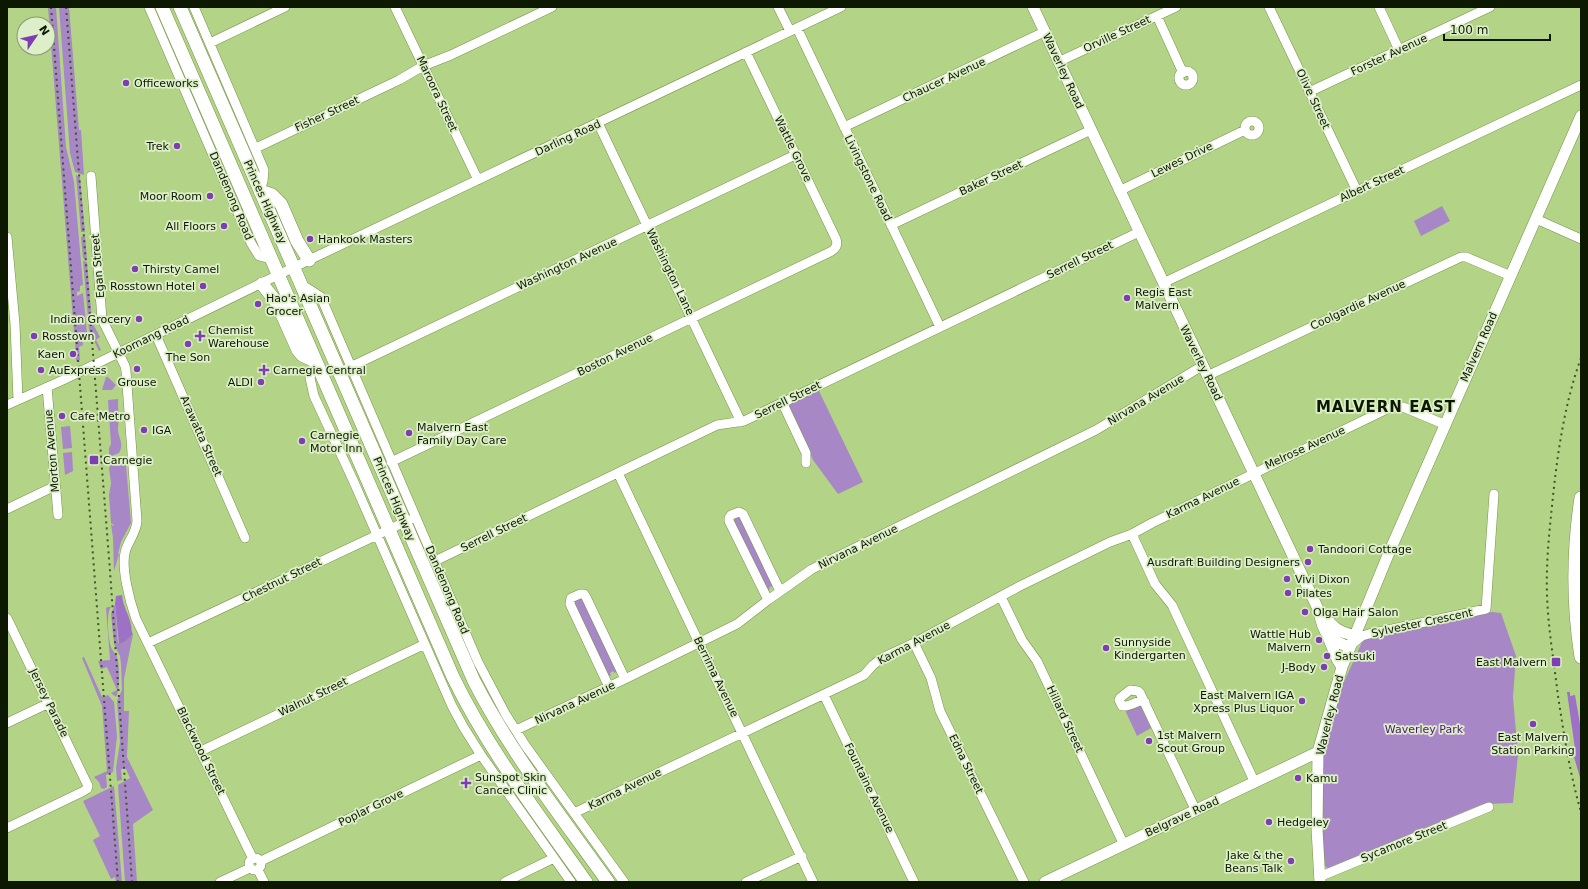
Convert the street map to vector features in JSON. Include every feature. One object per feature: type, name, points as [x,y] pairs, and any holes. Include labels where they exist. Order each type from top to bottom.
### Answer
[{"type":"highway","name":"Princes Highway","points":[[162,7],[204,120],[271,259],[330,394],[383,532],[462,696],[488,743],[586,882]]},
{"type":"highway","name":"Princes Highway","points":[[180,7],[231,108],[260,192],[339,372],[410,519],[474,681],[504,735],[534,780],[608,882]]},
{"type":"highway","points":[[260,192],[272,195],[281,204],[297,241],[309,260]]},
{"type":"highway","points":[[262,284],[277,303],[298,350],[302,355],[315,361]]},
{"type":"highway","points":[[1581,498],[1578,525],[1576,578],[1581,657]]},
{"type":"highway","points":[[520,789],[534,780]]},
{"type":"main road","name":"Waverley Road","points":[[1033,7],[1319,611],[1323,628],[1342,668],[1318,752],[1318,880]]},
{"type":"main road","name":"Malvern Road","points":[[1342,668],[1350,647],[1358,636],[1388,555],[1536,219],[1578,130],[1581,116]]},
{"type":"main road","name":"Waverley Road","points":[[1319,611],[1335,629],[1343,633],[1358,636]]},
{"type":"main road","points":[[1328,637],[1350,647]]},
{"type":"main road","name":"Belgrave Road","points":[[1045,882],[1318,752]]},
{"type":"street","points":[[148,7],[204,120],[231,108]]},
{"type":"street","points":[[194,7],[210,43],[231,108],[256,148],[264,170],[260,192]]},
{"type":"street","points":[[210,43],[285,7]]},
{"type":"street","name":"Maroora Street","points":[[396,7],[478,180]]},
{"type":"street","name":"Fisher Street","points":[[256,148],[552,7]]},
{"type":"street","name":"Livingstone Road","points":[[778,7],[793,30],[844,127],[940,327]]},
{"type":"street","name":"Darling Road","points":[[294,268],[841,7]]},
{"type":"street","name":"Orville Street","points":[[1058,62],[1176,7]]},
{"type":"street","name":"Olive Street","points":[[1269,7],[1357,191]]},
{"type":"street","points":[[1379,7],[1399,50]]},
{"type":"street","name":"Forster Avenue","points":[[1309,92],[1489,7]]},
{"type":"street","points":[[1157,16],[1183,72]]},
{"type":"street","name":"Chaucer Avenue","points":[[844,127],[1044,32]]},
{"type":"street","name":"Wattle Grove","points":[[746,52],[836,239],[837,246]]},
{"type":"street","name":"Albert Street","points":[[1163,283],[1581,85]]},
{"type":"street","name":"Washington Lane","points":[[598,123],[741,422]]},
{"type":"street","name":"Baker Street","points":[[891,225],[1091,130]]},
{"type":"street","name":"Lewes Drive","points":[[1120,191],[1245,130]]},
{"type":"street","name":"Washington Avenue","points":[[339,372],[795,154]]},
{"type":"street","name":"Egan Street","points":[[91,176],[102,319],[126,371],[137,521],[134,534],[125,551],[128,596],[148,644]]},
{"type":"street","points":[[1536,219],[1581,239]]},
{"type":"street","name":"Serrell Street","points":[[435,561],[717,425],[741,422],[1139,232]]},
{"type":"street","points":[[7,236],[9,284],[18,400]]},
{"type":"street","name":"Boston Avenue","points":[[391,462],[830,252],[837,246]]},
{"type":"street","name":"Coolgardie Avenue","points":[[1208,376],[1461,257],[1466,257],[1511,276]]},
{"type":"street","name":"Koornang Road","points":[[7,405],[47,388],[118,352],[294,268]]},
{"type":"street","name":"Dandenong Road","points":[[301,284],[321,297],[391,462],[410,519],[435,561],[478,662],[516,730],[624,882]]},
{"type":"street","name":"Arawatta Street","points":[[156,335],[245,538]]},
{"type":"street","points":[[315,361],[311,373],[311,384],[315,399],[383,532],[425,644],[452,706],[481,755],[571,882]]},
{"type":"street","name":"Nirvana Avenue","points":[[516,730],[626,679],[737,624],[812,569],[1096,430],[1202,366]]},
{"type":"street","points":[[311,384],[321,393],[330,394]]},
{"type":"street","name":"Morton Avenue","points":[[47,388],[58,515]]},
{"type":"street","points":[[782,402],[806,453],[806,463]]},
{"type":"street","name":"Melrose Avenue","points":[[1254,473],[1394,407],[1398,406],[1407,408],[1446,425]]},
{"type":"street","name":"Berrima Avenue","points":[[618,473],[802,856],[813,882]]},
{"type":"street","name":"Karma Avenue","points":[[574,813],[743,734],[864,675],[882,658],[914,643],[1020,586],[1110,542],[1132,534],[1152,522],[1254,473]]},
{"type":"street","points":[[7,509],[55,486]]},
{"type":"street","name":"Sylvester Crescent","points":[[1358,636],[1486,609],[1494,494]]},
{"type":"street","points":[[768,600],[729,521],[731,515],[740,512],[742,514],[780,591]]},
{"type":"street","name":"Chestnut Street","points":[[148,644],[410,519]]},
{"type":"street","points":[[1132,534],[1155,584],[1172,605],[1255,783]]},
{"type":"street","points":[[609,687],[570,604],[571,598],[584,594],[626,679]]},
{"type":"street","name":"Hillard Street","points":[[1001,597],[1022,640],[1037,661],[1124,845]]},
{"type":"street","name":"Jersey Parade","points":[[7,618],[85,777],[88,787],[82,792],[7,828]]},
{"type":"street","name":"Edna Street","points":[[914,643],[931,678],[940,711],[1024,882]]},
{"type":"street","name":"Blackwood Street","points":[[148,644],[264,882]]},
{"type":"street","name":"Walnut Street","points":[[200,751],[425,644]]},
{"type":"street","name":"Fountaine Avenue","points":[[824,695],[914,882]]},
{"type":"street","points":[[1144,702],[1196,811]]},
{"type":"street","points":[[7,723],[49,703]]},
{"type":"street","name":"Poplar Grove","points":[[220,882],[481,755]]},
{"type":"street","name":"Sycamore Street","points":[[1318,880],[1489,808]]},
{"type":"street","points":[[746,882],[802,856]]},
{"type":"street","points":[[505,882],[554,858]]},
{"type":"green space","points":[[48,7],[56,7],[66,147],[74,182],[83,285],[80,286],[80,291],[77,292],[77,296],[83,293],[87,333],[82,336],[83,345],[79,347],[80,360],[76,361],[75,341],[79,339],[74,337],[52,56],[56,56],[56,16],[49,16]]},
{"type":"green space","points":[[59,7],[69,7],[84,175],[75,172],[70,153]]},
{"type":"green space","points":[[76,175],[80,177],[85,232],[81,232]]},
{"type":"green space","points":[[1442,206],[1450,221],[1421,236],[1414,221]]},
{"type":"green space","points":[[85,236],[87,260],[83,258],[81,237]]},
{"type":"green space","points":[[83,261],[87,262],[92,322],[100,337],[96,340],[101,350],[99,351],[89,330]]},
{"type":"green space","points":[[106,377],[108,377],[116,385],[112,390],[102,390]]},
{"type":"green space","points":[[818,389],[863,482],[838,494],[813,460],[788,403]]},
{"type":"green space","points":[[118,399],[118,431],[121,449],[119,453],[109,457],[109,448],[111,444],[108,400]]},
{"type":"green space","points":[[70,426],[72,448],[63,449],[61,427]]},
{"type":"green space","points":[[72,452],[73,471],[65,475],[63,453]]},
{"type":"green space","points":[[124,457],[131,523],[121,542],[114,571],[111,524],[113,526],[114,525],[111,523],[109,495],[111,483],[109,468],[113,461]]},
{"type":"green space","points":[[740,516],[774,586],[769,587],[770,589],[766,591],[732,518]]},
{"type":"green space","points":[[581,598],[583,599],[618,671],[614,673],[613,671],[610,673],[611,675],[607,677],[573,604],[576,600]]},
{"type":"green space","points":[[115,604],[118,643],[126,641],[133,634],[124,679],[124,711],[129,711],[127,757],[153,810],[133,824],[137,882],[125,882],[118,785],[130,778],[126,769],[121,769],[122,780],[117,781],[116,768],[120,742],[117,701],[122,690],[120,656],[114,644],[111,614]]},
{"type":"green space","points":[[111,607],[108,615],[108,632],[110,643],[119,665],[119,684],[116,697],[111,693],[117,690],[107,667],[101,669],[98,661],[110,660],[106,608]]},
{"type":"green space","name":"Waverley Park","points":[[1492,612],[1501,613],[1516,656],[1513,697],[1518,755],[1513,803],[1483,804],[1328,868],[1325,866],[1320,829],[1322,752],[1339,693],[1363,640]]},
{"type":"green space","points":[[84,657],[102,697],[108,695],[114,702],[117,736],[113,772],[106,775],[107,787],[104,789],[101,788],[99,782],[94,777],[107,771],[102,706],[82,658]]},
{"type":"green space","points":[[1140,704],[1151,728],[1137,736],[1125,710]]},
{"type":"green space","points":[[114,786],[122,882],[116,882],[115,877],[111,879],[93,840],[100,836],[83,801]]},
{"type":"shaded area","points":[[122,595],[133,634],[126,641],[119,644],[115,604],[116,596]]},
{"type":"shaded area","points":[[1567,692],[1570,692],[1570,696],[1575,695],[1581,730],[1581,781],[1574,757],[1576,756]]},
{"type":"railway","points":[[51,7],[118,882]]},
{"type":"railway","points":[[66,7],[110,571],[132,882]]},
{"type":"railway","points":[[1581,358],[1570,394],[1559,450],[1547,561],[1551,645],[1570,769],[1581,812]]},
{"type":"place","name":"Officeworks","points":[[126,83]]},
{"type":"place","name":"Trek","points":[[177,146]]},
{"type":"place","name":"Moor Room","points":[[210,196]]},
{"type":"place","name":"All Floors","points":[[224,226]]},
{"type":"place","name":"Hankook Masters","points":[[310,239]]},
{"type":"place","name":"Thirsty Camel","points":[[135,269]]},
{"type":"place","name":"Rosstown Hotel","points":[[203,286]]},
{"type":"place","name":"Regis East Malvern","points":[[1127,298]]},
{"type":"place","name":"Hao's Asian Grocer","points":[[258,304]]},
{"type":"place","name":"Indian Grocery","points":[[139,319]]},
{"type":"place","name":"Rosstown","points":[[34,336]]},
{"type":"place","name":"Chemist Warehouse","points":[[200,336]]},
{"type":"place","name":"The Son","points":[[188,344]]},
{"type":"place","name":"Kaen","points":[[73,354]]},
{"type":"place","name":"Grouse","points":[[137,369]]},
{"type":"place","name":"AuExpress","points":[[41,370]]},
{"type":"place","name":"Carnegie Central","points":[[264,370]]},
{"type":"place","name":"ALDI","points":[[261,382]]},
{"type":"place","name":"Cafe Metro","points":[[62,416]]},
{"type":"place","name":"IGA","points":[[144,430]]},
{"type":"place","name":"Malvern East Family Day Care","points":[[409,433]]},
{"type":"place","name":"Carnegie Motor Inn","points":[[302,441]]},
{"type":"place","name":"Carnegie","points":[[94,460]]},
{"type":"place","name":"Tandoori Cottage","points":[[1310,549]]},
{"type":"place","name":"Ausdraft Building Designers","points":[[1308,562]]},
{"type":"place","name":"Vivi Dixon","points":[[1287,579]]},
{"type":"place","name":"Pilates","points":[[1288,593]]},
{"type":"place","name":"Olga Hair Salon","points":[[1305,612]]},
{"type":"place","name":"Wattle Hub Malvern","points":[[1319,640]]},
{"type":"place","name":"Sunnyside Kindergarten","points":[[1106,648]]},
{"type":"place","name":"Satsuki","points":[[1327,656]]},
{"type":"place","name":"East Malvern","points":[[1556,662]]},
{"type":"place","name":"J-Body","points":[[1324,667]]},
{"type":"place","name":"East Malvern IGA Xpress Plus Liquor","points":[[1302,701]]},
{"type":"place","name":"East Malvern Station Parking","points":[[1533,724]]},
{"type":"place","name":"1st Malvern Scout Group","points":[[1149,741]]},
{"type":"place","name":"Kamu","points":[[1298,778]]},
{"type":"place","name":"Sunspot Skin Cancer Clinic","points":[[466,783]]},
{"type":"place","name":"Hedgeley","points":[[1269,822]]},
{"type":"place","name":"Jake & the Beans Talk","points":[[1291,861]]},
{"type":"district","name":"MALVERN EAST","points":[[1386,407]]}]
